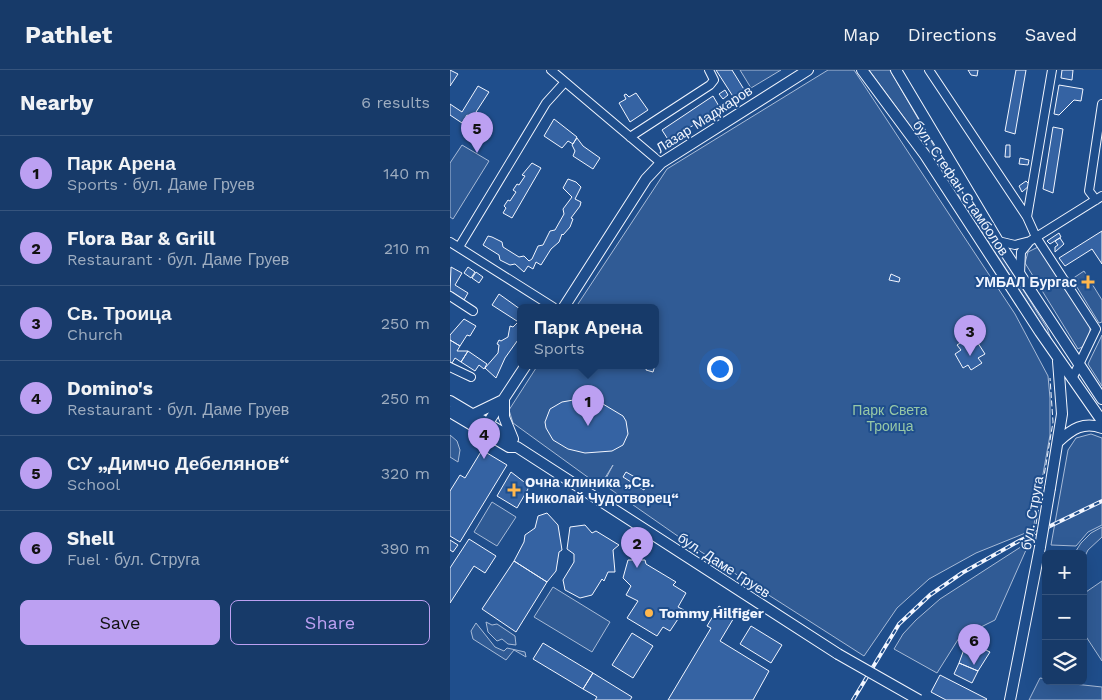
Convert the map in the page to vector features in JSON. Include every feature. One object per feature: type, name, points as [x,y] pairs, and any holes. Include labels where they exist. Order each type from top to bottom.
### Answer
[{"type":"main road","name":"Лазар Маджаров","points":[[566,304],[646,180],[661,162],[808,70]]},
{"type":"main road","name":"бул. Стефан Стамболов","points":[[862,70],[924,155],[1072,379],[1102,421]]},
{"type":"main road","name":"бул. Стефан Стамболов","points":[[896,70],[998,241],[1102,399]]},
{"type":"main road","name":"бул. Струга","points":[[1010,700],[1059,441],[1062,414],[1055,330]]},
{"type":"main road","points":[[485,428],[523,369]]},
{"type":"main road","points":[[472,415],[504,399]]},
{"type":"main road","points":[[504,399],[504,417],[515,443]]},
{"type":"main road","name":"бул. Даме Груев","points":[[450,401],[472,415],[509,447],[515,443],[838,654],[919,700]]},
{"type":"main road","name":"бул. Даме Груев","points":[[451,413],[485,428]]},
{"type":"main road","points":[[1059,441],[1072,429],[1081,426],[1102,428]]},
{"type":"street","points":[[551,70],[661,162]]},
{"type":"street","points":[[630,137],[710,85],[714,80],[710,70]]},
{"type":"street","points":[[930,70],[1027,217],[1033,239],[1096,329],[1072,379]]},
{"type":"street","points":[[1027,217],[1052,70]]},
{"type":"street","points":[[459,247],[546,103],[565,82]]},
{"type":"street","points":[[998,241],[1016,245],[1033,239],[1099,198],[1089,191],[1102,104]]},
{"type":"street","points":[[1020,274],[1021,252],[1033,239]]},
{"type":"street","points":[[450,242],[548,304]]},
{"type":"street","points":[[450,296],[473,311]]},
{"type":"street","points":[[450,367],[471,377]]},
{"type":"shaded area","points":[[740,70],[781,70],[751,88]]},
{"type":"shaded area","name":"Парк Света Троица","points":[[828,70],[854,70],[1015,314],[1048,376],[1050,435],[1033,530],[976,553],[929,579],[897,608],[864,656],[692,546],[603,484],[613,465],[600,486],[513,423],[509,410],[535,369],[659,369],[659,304],[578,304],[667,169]]},
{"type":"shaded area","points":[[869,70],[890,70],[942,160],[1047,328],[1051,339],[939,165]]},
{"type":"shaded area","points":[[462,145],[489,161],[453,219],[450,217],[450,163]]},
{"type":"shaded area","points":[[1040,246],[1090,325],[1090,337],[1084,346],[1078,349],[1025,263],[1028,252]]},
{"type":"shaded area","points":[[1084,271],[1102,300],[1102,322],[1099,323],[1072,279]]},
{"type":"shaded area","points":[[1102,335],[1102,386],[1088,364]]},
{"type":"shaded area","points":[[1091,434],[1102,438],[1102,525],[1088,532],[1076,546],[1051,545],[1068,450],[1076,438]]},
{"type":"shaded area","points":[[450,435],[457,441],[460,450],[458,462],[450,457]]},
{"type":"shaded area","points":[[492,502],[516,517],[497,546],[474,532]]},
{"type":"shaded area","points":[[1102,527],[1102,537],[1087,552],[1087,550],[1077,550],[1081,543],[1091,533]]},
{"type":"shaded area","points":[[1030,541],[995,620],[959,638],[937,673],[894,649],[903,634],[940,599]]},
{"type":"shaded area","points":[[1102,581],[1102,661],[1087,638],[1087,591]]},
{"type":"shaded area","points":[[553,587],[610,622],[592,652],[534,617]]},
{"type":"shaded area","points":[[486,622],[492,625],[497,624],[515,636],[516,645],[508,644],[502,639],[497,641],[488,632]]},
{"type":"shaded area","points":[[476,623],[495,647],[504,651],[507,648],[525,652],[526,657],[514,650],[506,660],[473,639],[471,631]]},
{"type":"shaded area","points":[[1040,678],[1042,678],[1042,685],[1102,687],[1102,700],[1029,700]]},
{"type":"building","points":[[450,70],[458,74],[450,86]]},
{"type":"building","points":[[716,70],[732,70],[745,91],[734,98]]},
{"type":"building","points":[[968,70],[978,70],[977,76],[971,75]]},
{"type":"building","points":[[1016,70],[1026,70],[1015,134],[1005,131]]},
{"type":"building","points":[[1062,70],[1073,70],[1072,80],[1061,78]]},
{"type":"building","points":[[1059,85],[1083,89],[1081,101],[1074,100],[1059,115],[1054,114]]},
{"type":"building","points":[[478,86],[489,92],[476,112],[479,114],[476,120],[467,115],[462,123],[450,115],[450,104],[462,112]]},
{"type":"building","points":[[725,90],[728,95],[723,99],[719,94]]},
{"type":"building","points":[[636,93],[648,110],[630,122],[619,103],[626,99],[624,95],[626,94],[629,97]]},
{"type":"building","points":[[713,96],[720,108],[669,141],[662,130]]},
{"type":"building","points":[[554,119],[577,137],[573,144],[568,141],[562,148],[544,136]]},
{"type":"building","points":[[1053,127],[1063,129],[1053,193],[1043,189]]},
{"type":"building","points":[[577,138],[583,146],[600,158],[593,169],[573,156],[575,151],[572,145]]},
{"type":"building","points":[[1006,145],[1010,145],[1010,157],[1005,157]]},
{"type":"building","points":[[1020,158],[1029,160],[1028,165],[1019,164]]},
{"type":"building","points":[[532,163],[541,168],[512,218],[503,213],[506,208],[504,206],[516,192],[513,190],[517,184],[519,185],[525,176],[522,175]]},
{"type":"building","points":[[568,179],[576,182],[581,187],[575,199],[581,202],[580,206],[571,218],[573,219],[570,227],[562,234],[559,242],[551,249],[541,265],[536,262],[533,269],[528,266],[524,272],[515,264],[510,265],[500,260],[499,255],[483,245],[488,236],[492,237],[502,242],[503,247],[519,257],[524,256],[529,261],[532,259],[538,246],[543,245],[550,231],[555,230],[564,214],[563,209],[572,197],[563,188]]},
{"type":"building","points":[[1026,181],[1030,185],[1022,192],[1019,186]]},
{"type":"building","points":[[1102,231],[1102,264],[1092,249],[1065,266],[1059,258]]},
{"type":"building","points":[[1059,233],[1061,237],[1050,244],[1047,241]]},
{"type":"building","points":[[1060,238],[1064,244],[1055,252],[1055,247],[1058,245],[1055,241]]},
{"type":"building","points":[[451,267],[462,273],[455,285],[468,293],[464,300],[450,291]]},
{"type":"building","points":[[468,267],[475,272],[471,278],[464,273]]},
{"type":"building","points":[[476,272],[483,277],[479,283],[472,278]]},
{"type":"building","points":[[891,274],[900,278],[899,282],[889,280]]},
{"type":"building","points":[[499,294],[517,307],[517,321],[492,305]]},
{"type":"building","points":[[464,319],[476,326],[470,336],[467,335],[460,346],[450,340],[450,335]]},
{"type":"building","points":[[517,323],[517,341],[505,358],[496,378],[485,368],[498,353],[499,345],[497,344],[499,340],[501,341],[508,337],[510,326],[513,327]]},
{"type":"building","points":[[966,339],[969,344],[976,340],[985,354],[978,358],[982,363],[971,370],[968,365],[963,368],[955,354],[961,350],[957,345]]},
{"type":"building","points":[[450,340],[460,346],[457,351],[468,351],[461,362],[455,358],[452,363],[450,362]]},
{"type":"building","points":[[468,351],[487,364],[484,369],[479,365],[475,371],[461,362]]},
{"type":"building","points":[[579,399],[603,404],[623,416],[626,421],[628,434],[623,445],[612,451],[585,453],[568,449],[553,440],[546,428],[545,422],[550,409],[562,402]]},
{"type":"building","points":[[482,450],[507,465],[460,542],[450,536],[450,491],[460,475],[465,478]]},
{"type":"building","name":"Oчна клиника „Св. Николай Чудотворец“","points":[[511,472],[528,485],[528,489],[517,508],[497,496]]},
{"type":"building","points":[[626,472],[647,484],[644,490],[623,477]]},
{"type":"building","points":[[547,513],[558,525],[562,550],[559,552],[556,571],[547,582],[514,561],[524,542],[525,535],[535,528],[538,516]]},
{"type":"building","points":[[585,525],[592,533],[596,531],[619,545],[613,550],[615,572],[608,572],[604,581],[602,579],[592,595],[580,598],[565,590],[563,580],[574,562],[574,554],[567,549],[570,527]]},
{"type":"building","points":[[469,539],[496,556],[485,573],[474,566],[450,603],[450,568]]},
{"type":"building","points":[[450,540],[458,545],[453,552],[450,550]]},
{"type":"building","points":[[628,560],[645,560],[646,564],[676,582],[673,585],[686,593],[678,607],[684,610],[670,631],[663,627],[657,636],[627,618],[638,601],[626,595],[631,586],[623,578]]},
{"type":"building","points":[[514,561],[547,582],[516,632],[482,609]]},
{"type":"building","points":[[719,606],[735,616],[720,641],[769,671],[753,700],[668,700],[711,628],[707,626]]},
{"type":"building","points":[[751,626],[782,645],[771,663],[740,644]]},
{"type":"building","points":[[632,633],[653,646],[633,678],[612,665]]},
{"type":"building","points":[[967,641],[990,652],[978,671],[959,663]]},
{"type":"building","points":[[543,643],[593,673],[583,689],[533,659]]},
{"type":"building","points":[[959,663],[978,671],[972,683],[954,674]]},
{"type":"building","points":[[593,673],[632,697],[630,700],[595,700],[597,697],[583,689]]},
{"type":"building","points":[[940,675],[987,699],[946,700],[931,692]]},
{"type":"railway","points":[[853,700],[899,624],[930,595],[962,573],[1019,541],[1102,501]]},
{"type":"fence","points":[[1036,524],[1053,422],[1050,378]]},
{"type":"place","name":"СУ „Димчо Дебелянов“","points":[[477,153]]},
{"type":"place","name":"УМБАЛ Бургас","points":[[1088,282]]},
{"type":"place","name":"Св. Троица","points":[[970,356]]},
{"type":"place","name":"Парк Арена","points":[[588,426]]},
{"type":"place","name":"Domino's","points":[[484,459]]},
{"type":"place","name":"Oчна клиника „Св. Николай Чудотворец“","points":[[514,490]]},
{"type":"place","name":"Flora Bar & Grill","points":[[637,568]]},
{"type":"place","name":"Tommy Hilfiger","points":[[649,613]]},
{"type":"place","name":"Shell","points":[[974,665]]}]
